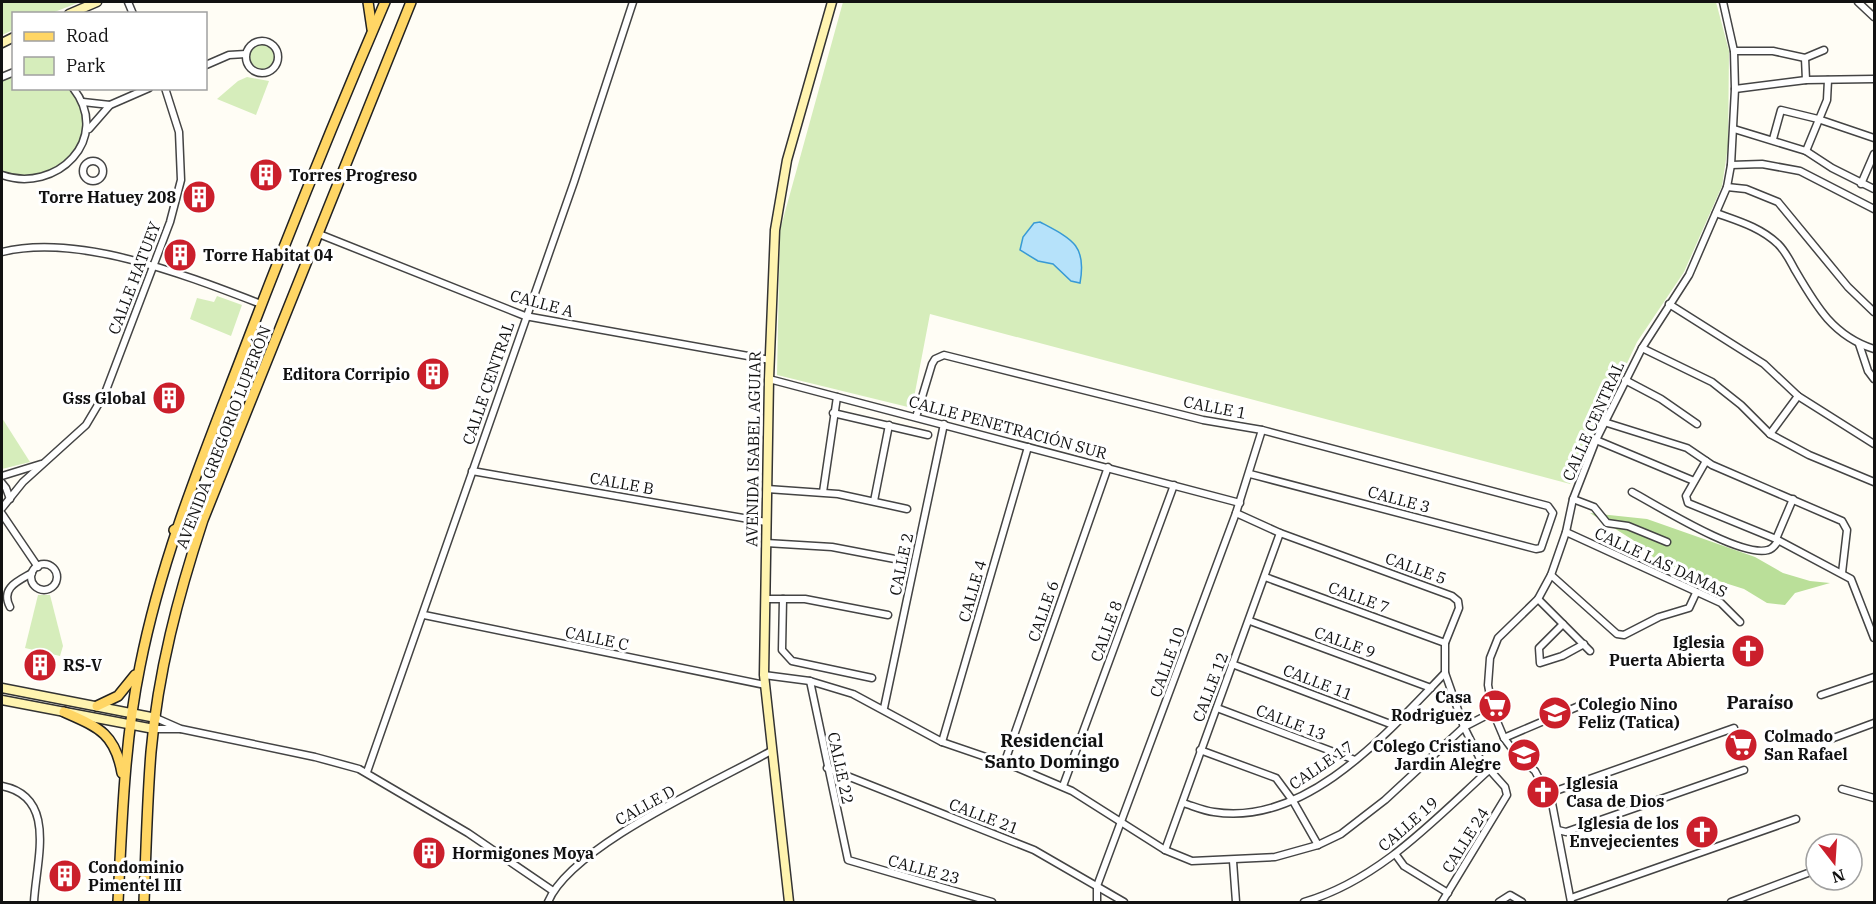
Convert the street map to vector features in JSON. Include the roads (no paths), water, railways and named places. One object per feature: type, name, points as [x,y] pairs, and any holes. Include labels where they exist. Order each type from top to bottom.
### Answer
[{"type":"main road","points":[[74,12],[97,2]]},
{"type":"main road","points":[[368,2],[372,30]]},
{"type":"main road","name":"AVENIDA GREGORIO LUPERÓN","points":[[118,903],[123,784],[130,725],[140,664],[174,530],[261,304],[385,2]]},
{"type":"main road","name":"AVENIDA GREGORIO LUPERÓN","points":[[144,903],[154,729],[169,638],[185,578],[203,520],[411,2]]},
{"type":"main road","name":"AVENIDA ISABEL AGUIAR","points":[[789,903],[764,680],[774,230],[787,160],[832,2]]},
{"type":"main road","points":[[192,485],[193,496],[185,515],[185,521],[192,524],[203,520]]},
{"type":"main road","points":[[174,530],[185,526],[194,532],[184,568],[185,578]]},
{"type":"main road","points":[[97,706],[118,696],[126,688],[140,664]]},
{"type":"main road","points":[[2,688],[156,718]]},
{"type":"main road","points":[[2,700],[154,729]]},
{"type":"main road","points":[[64,712],[98,728],[112,741],[123,784]]},
{"type":"street","name":"CALLE CENTRAL","points":[[367,772],[424,615],[525,316],[574,182],[633,2]]},
{"type":"street","name":"CALLE CENTRAL","points":[[1571,900],[1558,830],[1547,794],[1535,771],[1504,738],[1493,712],[1488,685],[1493,649],[1507,628],[1538,599],[1551,575],[1566,532],[1573,499],[1604,422],[1642,348],[1689,275],[1727,187],[1734,129],[1735,89],[1734,51],[1723,2]]},
{"type":"street","points":[[1858,2],[1875,17]]},
{"type":"street","points":[[262,41],[276,48],[279,58],[275,68],[260,74],[250,69],[246,54],[252,45],[262,41]]},
{"type":"street","points":[[1734,51],[1773,51],[1804,58],[1824,50]]},
{"type":"street","points":[[207,65],[229,55],[246,54]]},
{"type":"street","points":[[1804,58],[1806,80]]},
{"type":"street","points":[[1735,89],[1806,80],[1875,79]]},
{"type":"street","points":[[1806,151],[1827,100],[1828,80]]},
{"type":"street","points":[[75,90],[83,102],[89,122],[87,131]]},
{"type":"street","points":[[2,175],[12,178],[40,178],[64,166],[73,156],[87,131],[110,105],[144,90]]},
{"type":"street","name":"CALLE HATUEY","points":[[2,508],[23,482],[86,425],[105,393],[170,222],[182,172],[179,132],[166,90]]},
{"type":"street","points":[[83,102],[110,105]]},
{"type":"street","points":[[1773,139],[1781,110],[1818,119],[1875,138]]},
{"type":"street","points":[[1734,129],[1773,139],[1806,151],[1861,184],[1875,189]]},
{"type":"street","points":[[1861,184],[1875,154]]},
{"type":"street","points":[[73,156],[86,165]]},
{"type":"street","points":[[1731,165],[1762,164],[1800,171],[1875,209]]},
{"type":"street","points":[[1727,187],[1746,189],[1779,202],[1848,287],[1875,312]]},
{"type":"street","points":[[1716,213],[1759,229],[1777,243],[1788,256],[1822,315],[1859,344],[1875,349]]},
{"type":"street","name":"CALLE A","points":[[318,234],[525,316],[770,360]]},
{"type":"street","points":[[2,252],[62,248],[91,252],[203,281],[261,304]]},
{"type":"street","points":[[1670,304],[1764,364],[1798,396],[1875,444]]},
{"type":"street","points":[[1859,344],[1868,371],[1875,379]]},
{"type":"street","points":[[1642,348],[1712,382],[1741,405],[1770,434],[1809,455],[1875,482]]},
{"type":"street","name":"CALLE 1","points":[[916,417],[932,364],[935,359],[944,355],[1203,420],[1262,430],[1548,506],[1554,513],[1541,548]]},
{"type":"street","name":"CALLE PENETRACIÓN SUR","points":[[769,380],[1240,503]]},
{"type":"street","points":[[1625,381],[1661,399],[1697,424]]},
{"type":"street","points":[[1770,434],[1798,396]]},
{"type":"street","points":[[823,492],[837,397]]},
{"type":"street","points":[[833,413],[928,435]]},
{"type":"street","points":[[1604,422],[1687,448],[1706,461],[1829,513],[1846,525],[1842,573]]},
{"type":"street","name":"CALLE 2","points":[[884,708],[944,424]]},
{"type":"street","points":[[874,501],[889,425]]},
{"type":"street","name":"CALLE 10","points":[[1097,903],[1097,886],[1240,503],[1262,430]]},
{"type":"street","points":[[1596,440],[1694,481]]},
{"type":"street","name":"CALLE 4","points":[[942,742],[1028,447]]},
{"type":"street","name":"CALLE HATUEY","points":[[2,476],[37,466],[52,457]]},
{"type":"street","points":[[1706,461],[1686,496],[1688,503],[1777,540],[1842,573],[1854,582],[1875,638]]},
{"type":"street","name":"CALLE 6","points":[[1004,764],[1108,467]]},
{"type":"street","name":"CALLE B","points":[[472,471],[766,522]]},
{"type":"street","name":"CALLE 3","points":[[1250,474],[1541,548]]},
{"type":"street","points":[[2,483],[10,499]]},
{"type":"street","name":"CALLE 8","points":[[1063,786],[1174,485]]},
{"type":"street","points":[[767,489],[823,492],[908,509]]},
{"type":"street","points":[[1632,492],[1724,541],[1762,551],[1772,549],[1793,499]]},
{"type":"street","points":[[1573,499],[1594,507],[1607,523],[1628,526],[1667,542]]},
{"type":"street","name":"CALLE 5","points":[[1236,513],[1280,533],[1452,596],[1458,601],[1458,608],[1444,643],[1445,673],[1464,727],[1480,759],[1507,790]]},
{"type":"street","points":[[2,514],[38,567]]},
{"type":"street","name":"CALLE LAS DAMAS","points":[[1566,532],[1721,603],[1740,622]]},
{"type":"street","name":"CALLE 12","points":[[1166,850],[1200,750],[1250,621],[1280,533]]},
{"type":"street","points":[[766,543],[832,547],[900,560]]},
{"type":"street","points":[[10,607],[7,595],[10,586],[38,567],[45,565],[55,571],[57,579],[53,586],[46,590],[38,588],[32,582],[32,573]]},
{"type":"street","points":[[1551,575],[1617,634],[1624,635],[1659,617],[1689,608],[1696,593]]},
{"type":"street","name":"CALLE 7","points":[[1265,577],[1444,643]]},
{"type":"street","points":[[765,599],[824,601],[888,615]]},
{"type":"street","points":[[783,599],[782,650],[786,657],[792,661],[872,678]]},
{"type":"street","points":[[1538,599],[1590,651]]},
{"type":"street","name":"CALLE C","points":[[424,615],[764,680],[810,681],[853,694],[884,708],[942,742],[1063,786],[1166,850],[1192,861],[1233,861],[1275,857],[1318,845],[1341,834],[1385,800],[1464,727],[1493,712]]},
{"type":"street","name":"CALLE 9","points":[[1250,621],[1431,688]]},
{"type":"street","points":[[1563,624],[1539,648],[1540,663],[1584,644]]},
{"type":"street","name":"CALLE 11","points":[[1232,664],[1393,725]]},
{"type":"street","name":"CALLE 17","points":[[1183,803],[1214,812],[1237,813],[1293,801],[1312,791],[1355,760],[1445,673]]},
{"type":"street","points":[[1821,695],[1875,677]]},
{"type":"street","name":"CALLE 22","points":[[810,681],[826,768],[848,860]]},
{"type":"street","points":[[1504,738],[1586,703]]},
{"type":"street","name":"CALLE 13","points":[[1217,708],[1355,760]]},
{"type":"street","points":[[156,718],[181,729]]},
{"type":"street","points":[[1828,740],[1875,723]]},
{"type":"street","points":[[1547,794],[1734,728]]},
{"type":"street","points":[[154,729],[181,729],[315,756],[367,772],[468,833],[553,891]]},
{"type":"street","points":[[1200,750],[1276,778],[1293,801],[1318,845]]},
{"type":"street","name":"CALLE D","points":[[548,903],[553,891],[576,866],[604,844],[771,751]]},
{"type":"street","name":"CALLE 21","points":[[826,768],[1034,850],[1124,903]]},
{"type":"street","name":"CALLE 19","points":[[1304,903],[1325,900],[1396,855],[1489,770]]},
{"type":"street","points":[[1558,830],[1566,832],[1744,770]]},
{"type":"street","points":[[2,786],[28,797],[35,806],[40,829],[34,903]]},
{"type":"street","points":[[1842,789],[1875,798]]},
{"type":"street","name":"CALLE 24","points":[[1442,903],[1504,801],[1507,790]]},
{"type":"street","points":[[1571,900],[1796,819]]},
{"type":"street","points":[[1396,855],[1404,866],[1448,893]]},
{"type":"street","name":"CALLE 23","points":[[848,860],[992,903]]},
{"type":"street","points":[[1233,861],[1236,903]]},
{"type":"street","points":[[1731,903],[1804,875]]},
{"type":"street","points":[[1499,903],[1510,896],[1522,903]]},
{"type":"water","points":[[1040,222],[1061,233],[1079,251],[1082,270],[1080,283],[1071,281],[1053,264],[1038,261],[1020,250],[1023,237],[1034,223]]},
{"type":"place","name":"Torres Progreso","points":[[266,175]]},
{"type":"place","name":"Torre Hatuey 208","points":[[199,197]]},
{"type":"place","name":"Torre Habitat 04","points":[[180,255]]},
{"type":"place","name":"Editora Corripio","points":[[433,374]]},
{"type":"place","name":"Gss Global","points":[[169,398]]},
{"type":"place","name":"Iglesia Puerta Abierta","points":[[1748,651]]},
{"type":"place","name":"RS-V","points":[[40,665]]},
{"type":"place","name":"Casa Rodriguez","points":[[1495,706]]},
{"type":"place","name":"Colegio Nino Feliz (Tatica)","points":[[1555,713]]},
{"type":"place","name":"Colmado San Rafael","points":[[1741,745]]},
{"type":"place","name":"Colego Cristiano Jardin Alegre","points":[[1524,755]]},
{"type":"place","name":"Iglesia Casa de Dios","points":[[1543,792]]},
{"type":"place","name":"Iglesia de los Envejecientes","points":[[1702,832]]},
{"type":"place","name":"Hormigones Moya","points":[[429,853]]},
{"type":"place","name":"Condominio Pimentel III","points":[[65,876]]},
{"type":"district","name":"Paraíso","points":[[1760,702]]},
{"type":"district","name":"Residencial Santo Domingo","points":[[1052,750]]}]
